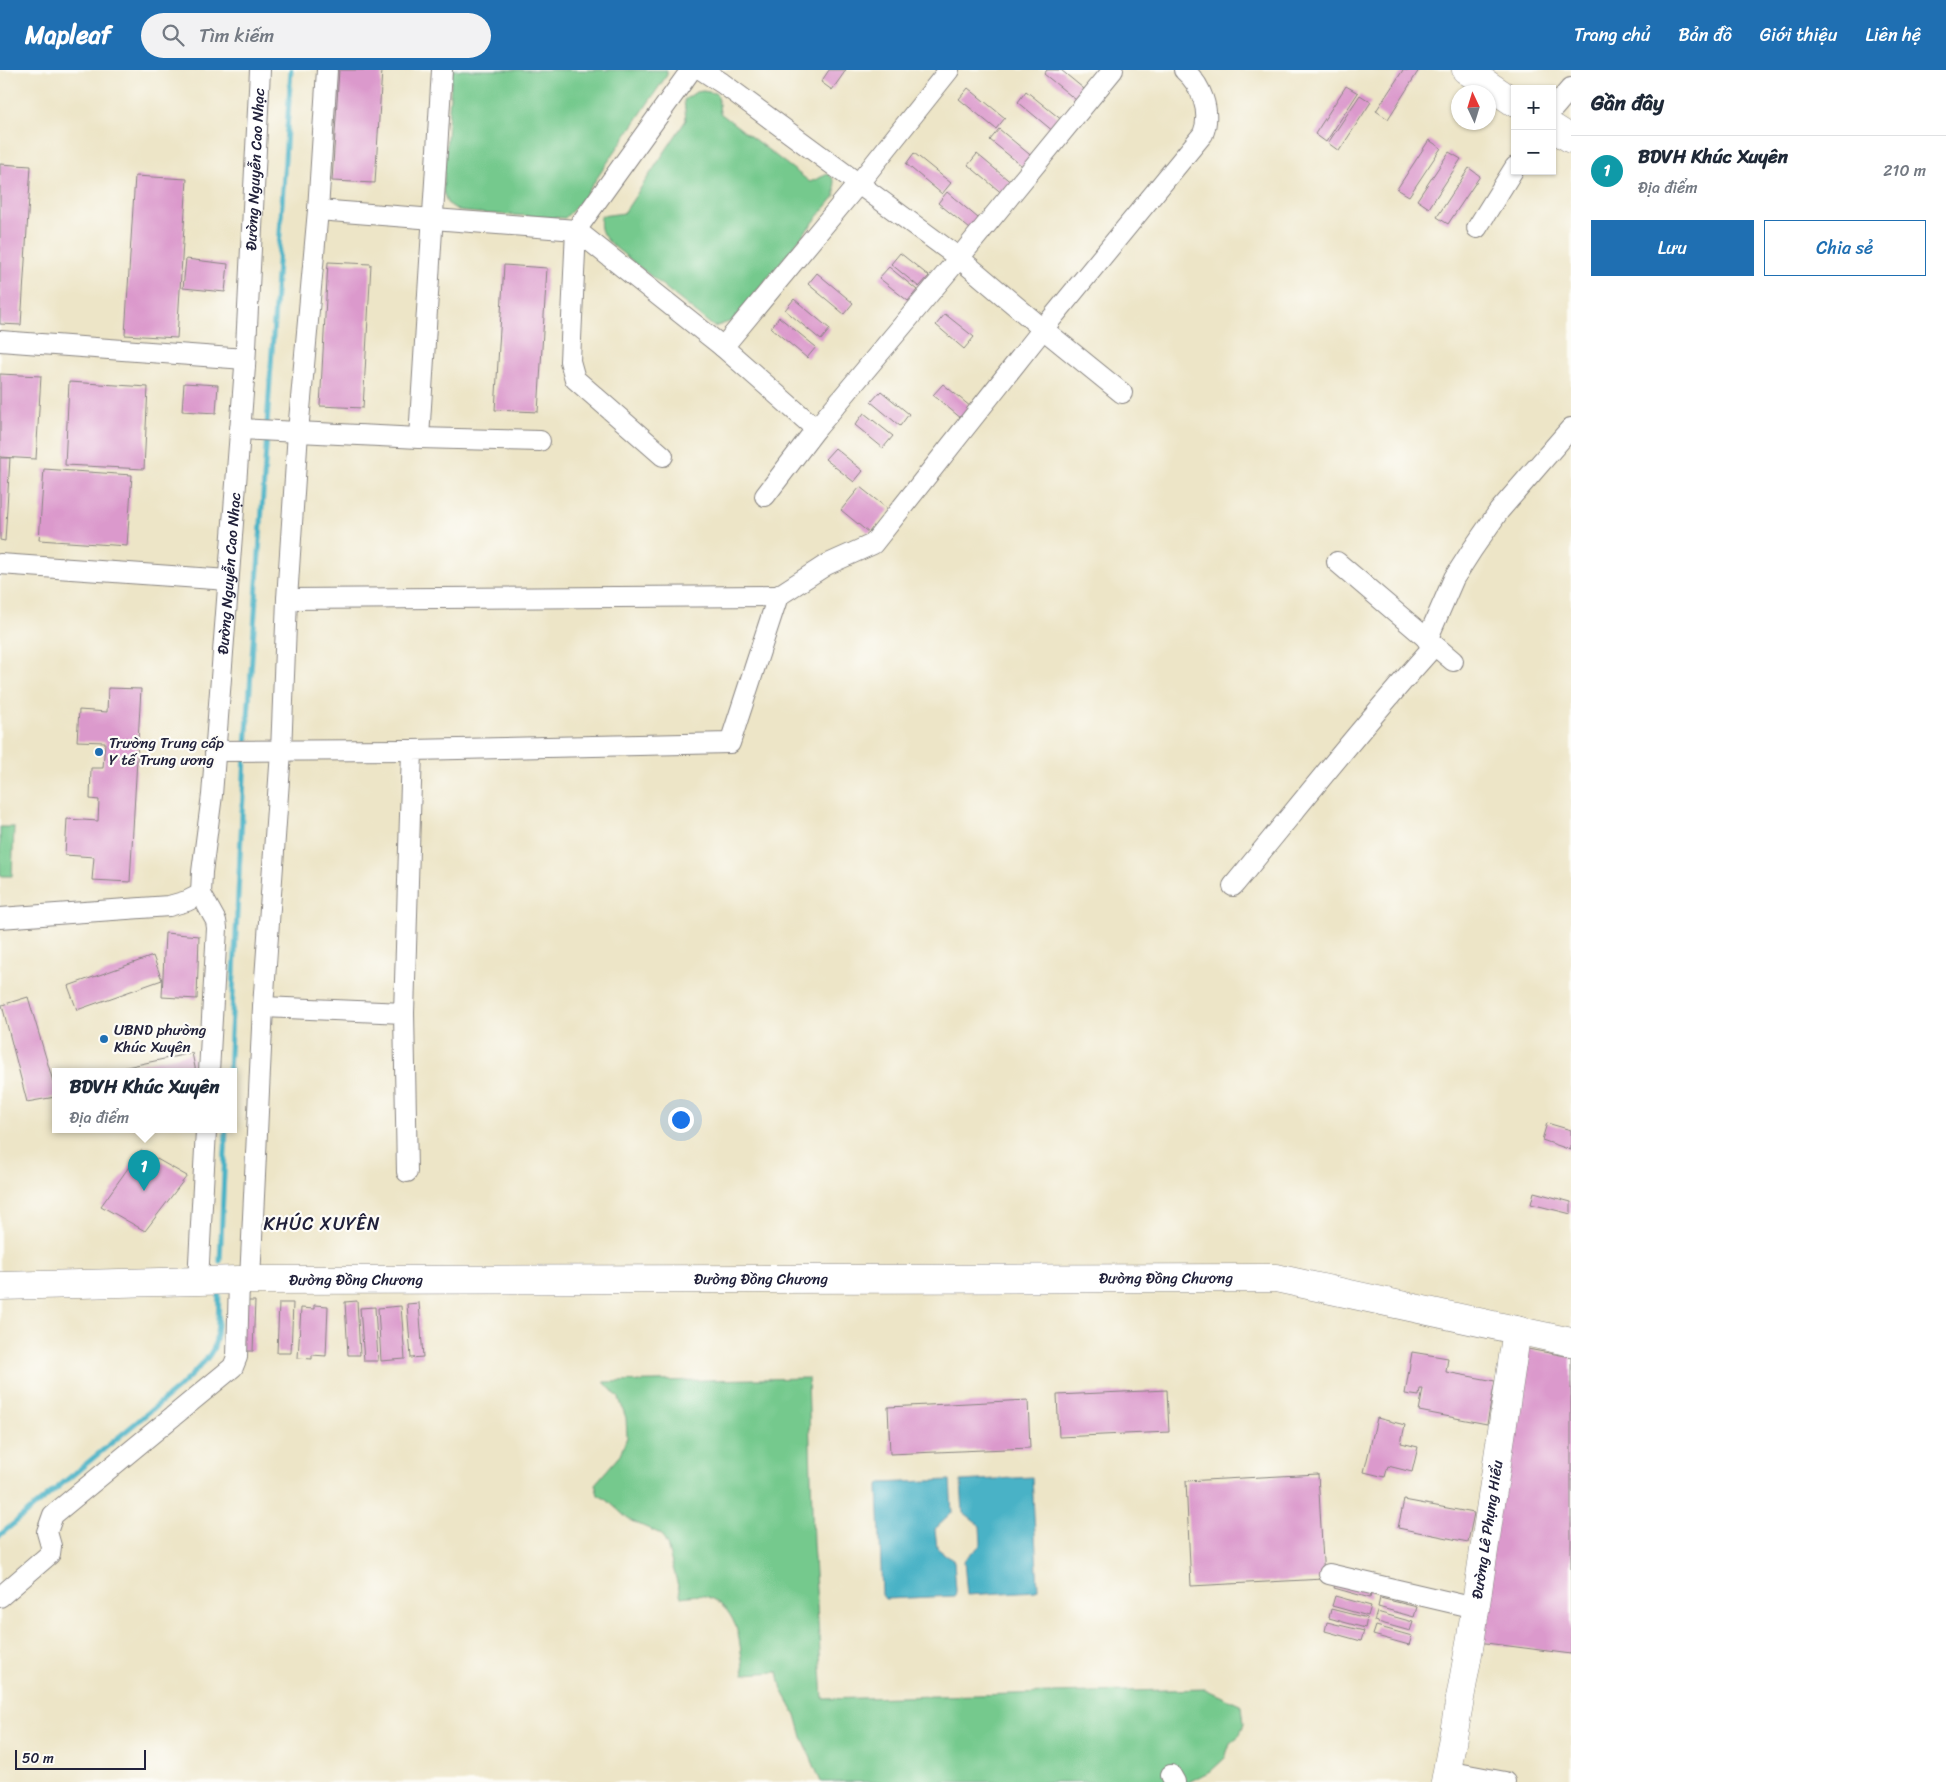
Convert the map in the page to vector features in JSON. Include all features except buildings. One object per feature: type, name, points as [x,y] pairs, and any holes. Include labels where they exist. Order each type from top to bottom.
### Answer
[{"type":"street","name":"Đường Nguyễn Cao Nhạc","points":[[201,894],[222,751],[228,580],[247,429],[245,359],[260,70]]},
{"type":"street","points":[[226,1280],[263,1007],[273,752],[287,599],[294,432],[318,210],[327,70]]},
{"type":"street","points":[[419,438],[442,70]]},
{"type":"street","points":[[663,456],[575,378],[570,361],[576,230],[691,70]]},
{"type":"street","points":[[702,70],[860,183],[959,258],[1122,393]]},
{"type":"street","points":[[723,348],[860,183],[948,70]]},
{"type":"street","points":[[765,496],[816,429],[1113,70]]},
{"type":"street","points":[[287,599],[778,596],[826,565],[873,544],[1043,329],[1204,134],[1207,118],[1202,96],[1197,85],[1184,70]]},
{"type":"street","points":[[1466,70],[1511,100]]},
{"type":"street","points":[[1556,105],[1571,88]]},
{"type":"street","points":[[1556,130],[1571,139]]},
{"type":"street","points":[[1478,228],[1511,174]]},
{"type":"street","points":[[318,210],[576,230],[723,348],[816,429]]},
{"type":"street","points":[[0,341],[245,359]]},
{"type":"street","points":[[1233,886],[1430,643],[1454,578],[1472,550],[1499,511],[1571,428]]},
{"type":"street","points":[[247,429],[419,438],[540,441]]},
{"type":"street","points":[[1336,562],[1452,662]]},
{"type":"street","points":[[0,564],[228,580]]},
{"type":"street","points":[[222,751],[412,750],[730,743],[778,596]]},
{"type":"street","points":[[407,1172],[404,1013],[412,750]]},
{"type":"street","points":[[0,918],[169,906],[187,901],[201,894],[216,921],[217,928],[209,1068]]},
{"type":"street","points":[[263,1007],[404,1013]]},
{"type":"street","points":[[0,1597],[50,1554],[51,1546],[47,1532],[53,1515],[233,1367],[238,1356],[206,1133]]},
{"type":"street","name":"Đường Đồng Chương","points":[[0,1286],[226,1280],[1276,1278],[1516,1330]]},
{"type":"street","points":[[1516,1330],[1571,1342]]},
{"type":"street","name":"Đường Lê Phụng Hiểu","points":[[1446,1776],[1475,1608],[1516,1330]]},
{"type":"street","points":[[1329,1574],[1475,1608]]},
{"type":"street","points":[[1446,1776],[1505,1782]]},
{"type":"green space","points":[[452,70],[667,70],[667,75],[580,203],[565,218],[459,211],[447,203],[443,191]]},
{"type":"green space","points":[[696,92],[715,93],[718,96],[720,113],[810,182],[828,174],[834,181],[835,186],[835,196],[732,321],[714,327],[611,244],[603,235],[600,225],[601,216],[624,213],[686,120],[684,100]]},
{"type":"green space","points":[[0,827],[14,827],[12,876],[0,876]]},
{"type":"green space","points":[[808,1378],[813,1543],[823,1699],[1205,1689],[1242,1706],[1244,1723],[1240,1735],[1230,1743],[1225,1758],[1212,1770],[1189,1782],[821,1782],[802,1737],[796,1715],[782,1690],[778,1672],[744,1674],[739,1640],[733,1619],[727,1611],[719,1603],[705,1596],[681,1597],[667,1545],[661,1534],[629,1520],[607,1500],[598,1495],[595,1484],[620,1455],[627,1437],[626,1418],[619,1398],[604,1382]]},
{"type":"water","points":[[1032,1477],[1038,1589],[1036,1591],[967,1595],[964,1561],[981,1544],[980,1526],[963,1513],[961,1481]]},
{"type":"water","points":[[950,1480],[952,1513],[935,1529],[937,1548],[954,1561],[955,1596],[885,1599],[882,1595],[878,1486],[881,1483]]},
{"type":"waterway","points":[[267,425],[291,70]]},
{"type":"waterway","points":[[246,747],[267,434]]},
{"type":"waterway","points":[[229,1068],[245,756]]},
{"type":"waterway","points":[[220,1261],[226,1133]]},
{"type":"waterway","points":[[0,1535],[178,1388],[203,1363],[214,1347],[216,1340],[219,1288]]},
{"type":"place","name":"Trường Trung cấp Y tế Trung ương","points":[[99,752]]},
{"type":"place","name":"UBND phường Khúc Xuyên","points":[[104,1039]]},
{"type":"place","name":"BDVH Khúc Xuyên","points":[[144,1191]]},
{"type":"district","name":"KHÚC XUYÊN","points":[[322,1224]]}]
